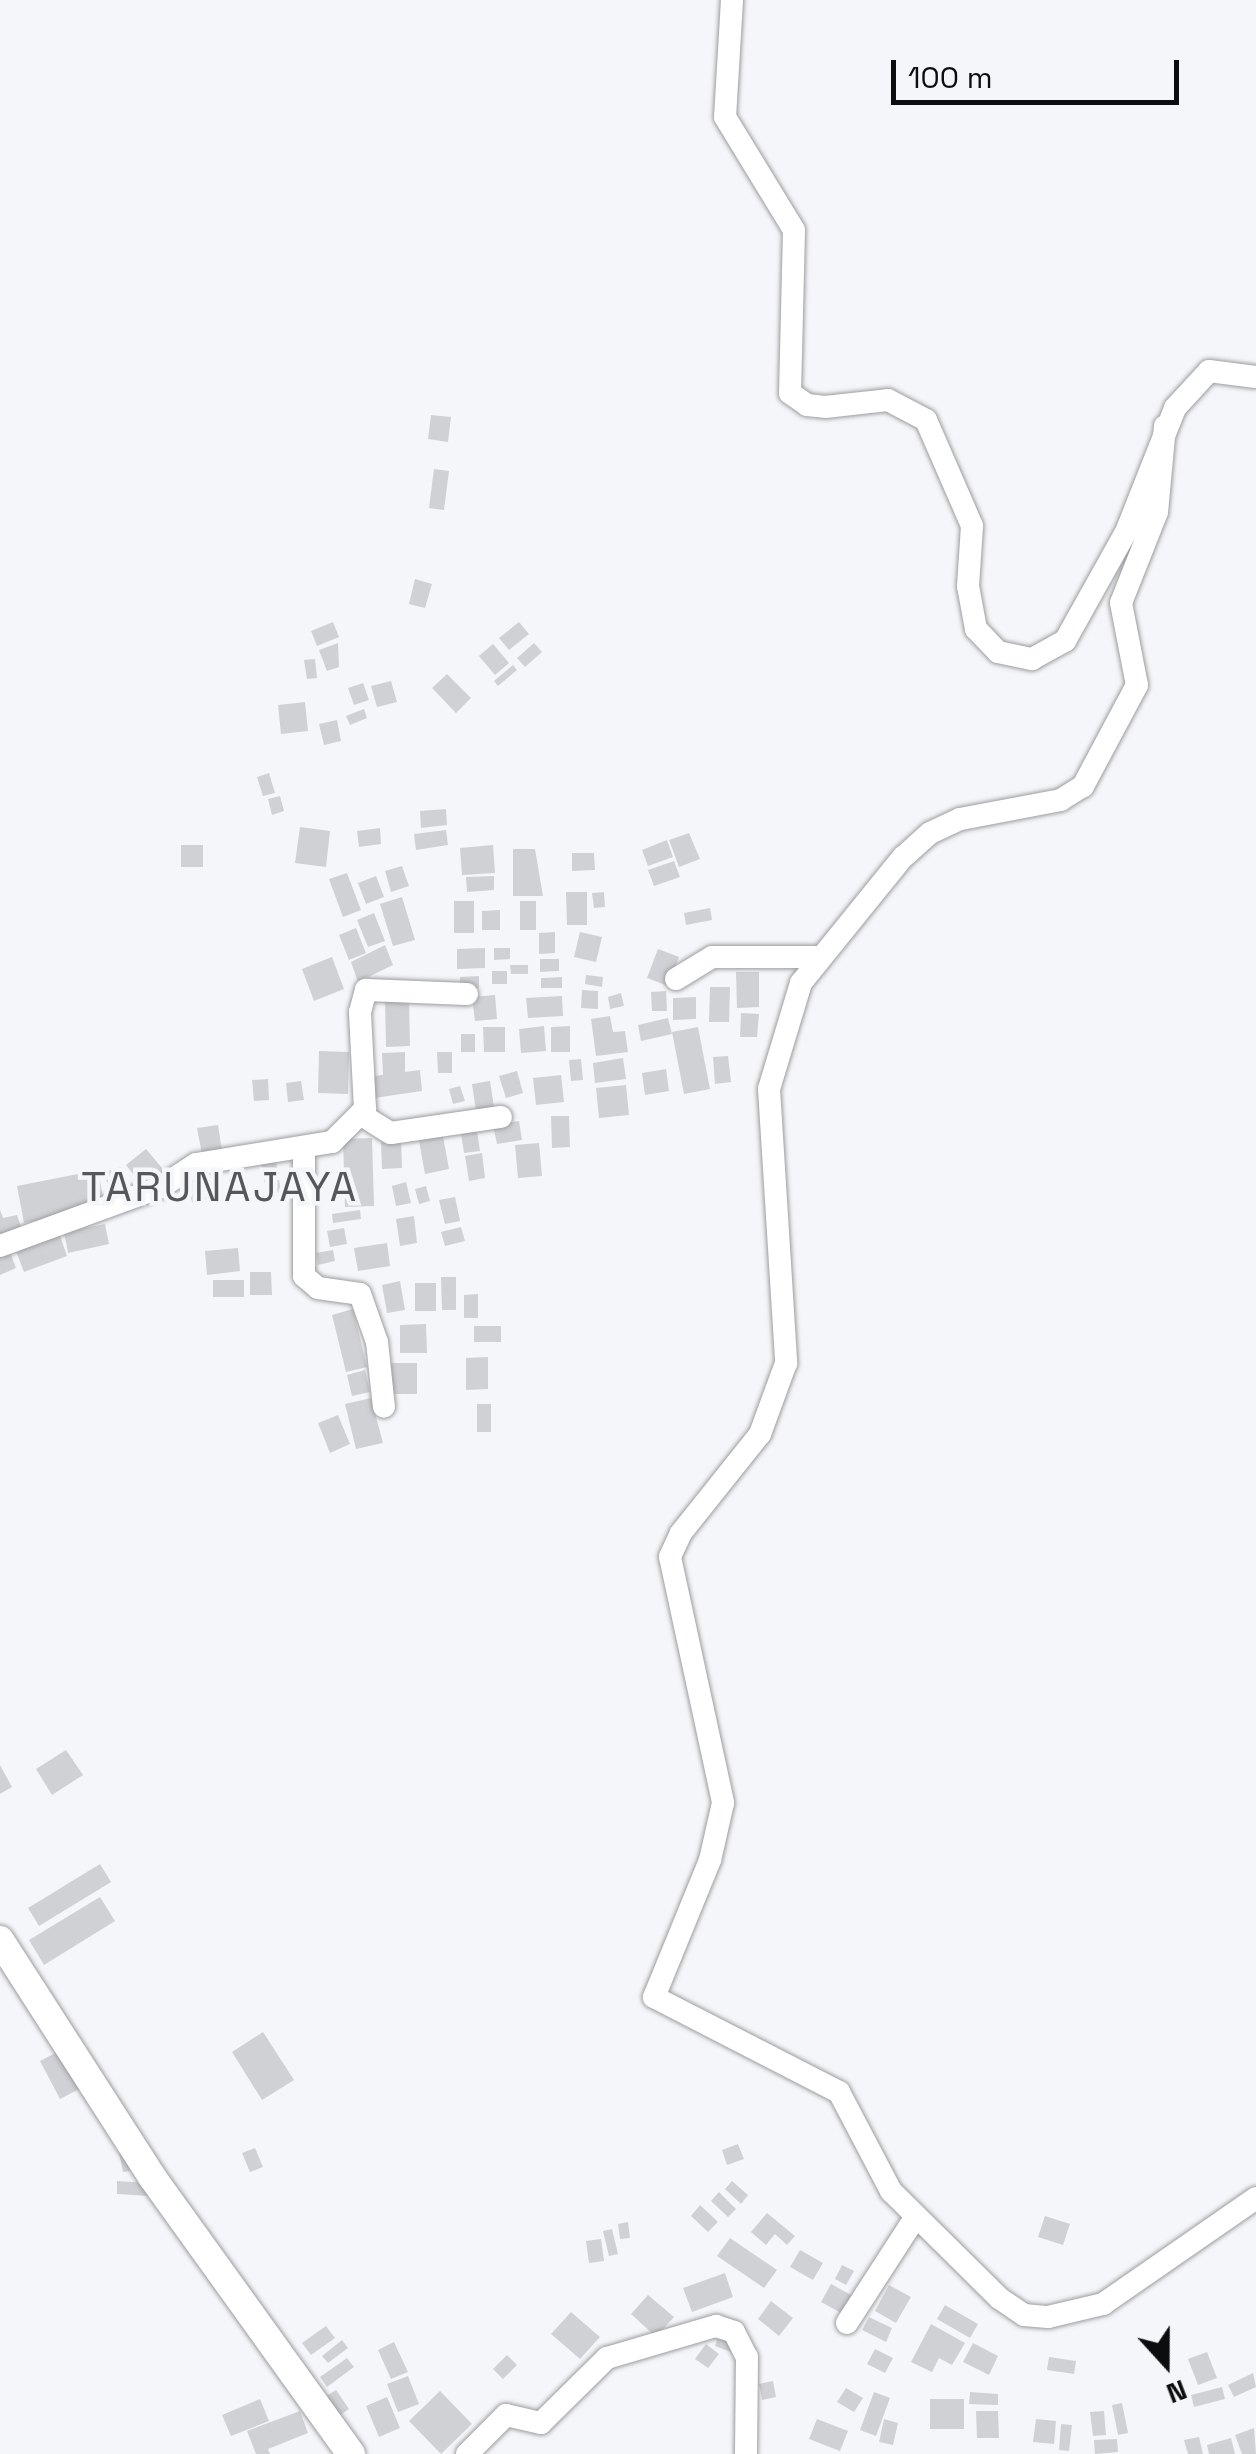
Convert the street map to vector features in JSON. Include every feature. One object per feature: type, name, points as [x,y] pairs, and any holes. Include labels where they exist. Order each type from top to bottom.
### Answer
[{"type":"street","points":[[732,0],[724,116],[794,230],[790,393],[807,405],[826,407],[888,400],[926,420],[972,526],[969,600],[986,643],[1032,659],[1064,640],[1126,532],[1166,426],[1209,371],[1256,377]]},
{"type":"street","points":[[1166,426],[1156,512],[1121,604],[1137,685],[1082,786],[1061,800],[960,819],[930,833],[801,982],[769,1089],[788,1339],[783,1374],[760,1434],[681,1533],[670,1557],[723,1803],[710,1860],[654,1996],[839,2092],[885,2182],[915,2218],[998,2298],[1024,2315],[1048,2317],[1082,2312],[1128,2290],[1256,2198]]},
{"type":"street","points":[[676,979],[712,957],[820,957]]},
{"type":"street","points":[[0,1246],[161,1187],[196,1164],[332,1142],[360,1114],[366,1097],[360,1012],[366,990],[467,994]]},
{"type":"street","points":[[360,1114],[391,1133],[502,1117]]},
{"type":"street","points":[[304,1147],[304,1276],[318,1288],[360,1294],[377,1342],[384,1408]]},
{"type":"street","points":[[0,1940],[163,2192],[352,2454]]},
{"type":"street","points":[[848,2323],[915,2218]]},
{"type":"street","points":[[466,2454],[506,2416],[541,2423],[607,2358],[716,2326],[734,2332],[747,2357],[746,2454]]},
{"type":"building","points":[[431,415],[451,417],[448,442],[428,439]]},
{"type":"building","points":[[434,469],[449,471],[444,510],[429,508]]},
{"type":"building","points":[[415,579],[432,584],[425,608],[409,604]]},
{"type":"building","points":[[333,622],[339,637],[317,646],[311,631]]},
{"type":"building","points":[[519,622],[529,634],[509,650],[499,638]]},
{"type":"building","points":[[338,643],[339,667],[327,671],[319,650]]},
{"type":"building","points":[[534,643],[542,652],[525,667],[517,658]]},
{"type":"building","points":[[493,644],[509,663],[495,675],[479,656]]},
{"type":"building","points":[[315,659],[317,678],[307,679],[304,660]]},
{"type":"building","points":[[513,665],[517,670],[498,686],[494,681]]},
{"type":"building","points":[[447,674],[471,698],[456,713],[432,688]]},
{"type":"building","points":[[391,681],[397,702],[377,707],[371,686]]},
{"type":"building","points":[[363,683],[369,700],[354,705],[348,688]]},
{"type":"building","points":[[305,702],[308,731],[281,734],[278,705]]},
{"type":"building","points":[[364,709],[367,718],[350,725],[346,716]]},
{"type":"building","points":[[337,720],[341,741],[324,745],[319,724]]},
{"type":"building","points":[[269,773],[275,793],[263,796],[257,777]]},
{"type":"building","points":[[280,796],[284,811],[272,815],[268,799]]},
{"type":"building","points":[[446,809],[447,825],[421,828],[420,811]]},
{"type":"building","points":[[300,827],[330,831],[326,867],[295,863]]},
{"type":"building","points":[[380,828],[381,844],[359,847],[357,831]]},
{"type":"building","points":[[446,830],[448,845],[416,850],[414,834]]},
{"type":"building","points":[[689,833],[700,859],[679,867],[669,840]]},
{"type":"building","points":[[667,840],[673,857],[648,866],[642,850]]},
{"type":"building","points":[[181,845],[203,845],[203,867],[181,867]]},
{"type":"building","points":[[493,845],[495,873],[462,875],[460,848]]},
{"type":"building","points":[[513,849],[535,849],[543,896],[513,896]]},
{"type":"building","points":[[572,853],[594,853],[595,870],[572,871]]},
{"type":"building","points":[[674,861],[680,877],[654,886],[648,870]]},
{"type":"building","points":[[402,866],[409,886],[391,892],[385,871]]},
{"type":"building","points":[[347,873],[361,910],[343,917],[329,879]]},
{"type":"building","points":[[376,876],[384,897],[366,904],[358,883]]},
{"type":"building","points":[[494,876],[494,890],[467,892],[466,877]]},
{"type":"building","points":[[566,892],[587,892],[587,925],[567,925]]},
{"type":"building","points":[[604,892],[605,907],[594,908],[592,893]]},
{"type":"building","points":[[402,897],[415,940],[393,946],[380,904]]},
{"type":"building","points":[[454,901],[474,901],[474,933],[454,933]]},
{"type":"building","points":[[520,901],[536,901],[536,930],[520,930]]},
{"type":"building","points":[[710,908],[712,920],[686,925],[684,913]]},
{"type":"building","points":[[500,910],[500,930],[482,930],[482,911]]},
{"type":"building","points":[[374,913],[385,941],[368,947],[357,920]]},
{"type":"building","points":[[356,928],[366,953],[349,960],[339,935]]},
{"type":"building","points":[[555,932],[555,953],[539,954],[539,933]]},
{"type":"building","points":[[580,932],[602,937],[596,962],[574,957]]},
{"type":"building","points":[[385,945],[393,965],[358,982],[351,962]]},
{"type":"building","points":[[485,948],[485,968],[457,969],[457,949]]},
{"type":"building","points":[[494,948],[510,948],[510,959],[494,960]]},
{"type":"building","points":[[658,949],[679,957],[668,986],[647,978]]},
{"type":"building","points":[[332,957],[344,989],[314,1001],[302,969]]},
{"type":"building","points":[[540,959],[559,959],[559,971],[540,972]]},
{"type":"building","points":[[510,965],[528,965],[528,974],[511,974]]},
{"type":"building","points":[[492,971],[507,971],[507,984],[492,984]]},
{"type":"building","points":[[736,972],[759,972],[759,1007],[737,1008]]},
{"type":"building","points":[[586,975],[603,977],[602,987],[585,984]]},
{"type":"building","points":[[479,976],[479,988],[460,988],[460,977]]},
{"type":"building","points":[[562,977],[562,988],[541,988],[541,978]]},
{"type":"building","points":[[710,987],[730,987],[729,1022],[709,1022]]},
{"type":"building","points":[[582,990],[598,991],[598,1009],[581,1008]]},
{"type":"building","points":[[666,991],[667,1011],[652,1011],[651,992]]},
{"type":"building","points":[[621,993],[624,1006],[610,1009],[608,997]]},
{"type":"building","points":[[495,995],[497,1019],[475,1021],[472,997]]},
{"type":"building","points":[[562,996],[563,1016],[528,1018],[526,998]]},
{"type":"building","points":[[696,997],[696,1019],[673,1020],[673,998]]},
{"type":"building","points":[[409,998],[410,1046],[386,1047],[385,999]]},
{"type":"building","points":[[741,1013],[759,1014],[757,1037],[740,1037]]},
{"type":"building","points":[[610,1016],[613,1032],[625,1031],[628,1052],[596,1056],[591,1019]]},
{"type":"building","points":[[668,1018],[672,1034],[641,1041],[638,1025]]},
{"type":"building","points":[[544,1026],[546,1051],[521,1053],[519,1029]]},
{"type":"building","points":[[570,1026],[570,1052],[551,1052],[551,1027]]},
{"type":"building","points":[[483,1027],[505,1027],[505,1052],[484,1052]]},
{"type":"building","points":[[698,1027],[710,1089],[684,1094],[672,1032]]},
{"type":"building","points":[[461,1034],[475,1034],[475,1052],[461,1052]]},
{"type":"building","points":[[319,1051],[349,1052],[348,1094],[318,1093]]},
{"type":"building","points":[[405,1052],[405,1072],[420,1070],[422,1091],[374,1098],[371,1076],[383,1075],[382,1053]]},
{"type":"building","points":[[437,1052],[452,1052],[452,1073],[438,1073]]},
{"type":"building","points":[[728,1056],[731,1082],[715,1084],[713,1057]]},
{"type":"building","points":[[623,1058],[626,1079],[595,1083],[593,1063]]},
{"type":"building","points":[[581,1059],[583,1080],[571,1081],[569,1060]]},
{"type":"building","points":[[666,1069],[669,1091],[645,1095],[642,1073]]},
{"type":"building","points":[[517,1071],[523,1093],[506,1098],[499,1076]]},
{"type":"building","points":[[561,1075],[564,1102],[536,1105],[533,1078]]},
{"type":"building","points":[[268,1079],[269,1100],[254,1101],[252,1080]]},
{"type":"building","points":[[301,1081],[304,1100],[288,1102],[286,1083]]},
{"type":"building","points":[[490,1081],[494,1107],[476,1111],[472,1084]]},
{"type":"building","points":[[626,1085],[629,1115],[599,1118],[596,1088]]},
{"type":"building","points":[[460,1086],[465,1101],[453,1104],[449,1089]]},
{"type":"building","points":[[551,1116],[569,1116],[570,1147],[552,1148]]},
{"type":"building","points":[[519,1121],[522,1140],[497,1144],[493,1125]]},
{"type":"building","points":[[476,1124],[480,1151],[464,1153],[460,1127]]},
{"type":"building","points":[[218,1125],[222,1151],[202,1154],[197,1128]]},
{"type":"building","points":[[443,1136],[449,1169],[425,1174],[419,1141]]},
{"type":"building","points":[[372,1138],[374,1206],[345,1207],[343,1139]]},
{"type":"building","points":[[401,1141],[402,1168],[382,1169],[381,1142]]},
{"type":"building","points":[[539,1143],[542,1176],[518,1178],[515,1145]]},
{"type":"building","points":[[146,1149],[168,1175],[147,1192],[126,1165]]},
{"type":"building","points":[[482,1153],[485,1178],[469,1181],[465,1156]]},
{"type":"building","points":[[276,1161],[281,1192],[267,1195],[261,1164]]},
{"type":"building","points":[[121,1167],[128,1195],[112,1200],[104,1172]]},
{"type":"building","points":[[211,1169],[221,1193],[193,1204],[184,1180]]},
{"type":"building","points":[[98,1170],[105,1208],[24,1223],[17,1186]]},
{"type":"building","points":[[406,1182],[411,1203],[396,1206],[392,1186]]},
{"type":"building","points":[[426,1186],[430,1201],[419,1204],[415,1189]]},
{"type":"building","points":[[455,1197],[460,1221],[445,1224],[439,1200]]},
{"type":"building","points":[[0,1210],[3,1218],[17,1215],[22,1230],[0,1237]]},
{"type":"building","points":[[360,1210],[361,1219],[333,1223],[332,1214]]},
{"type":"building","points":[[414,1216],[417,1243],[400,1246],[396,1219]]},
{"type":"building","points":[[105,1224],[109,1244],[68,1253],[64,1232]]},
{"type":"building","points":[[461,1227],[465,1241],[445,1246],[441,1232]]},
{"type":"building","points":[[344,1228],[347,1244],[330,1247],[327,1231]]},
{"type":"building","points":[[58,1230],[67,1256],[24,1272],[14,1246]]},
{"type":"building","points":[[387,1243],[390,1266],[358,1271],[354,1248]]},
{"type":"building","points":[[238,1248],[240,1271],[207,1275],[205,1251]]},
{"type":"building","points":[[9,1249],[16,1268],[0,1275],[0,1252]]},
{"type":"building","points":[[333,1250],[335,1261],[318,1265],[316,1253]]},
{"type":"building","points":[[250,1272],[271,1272],[272,1295],[250,1295]]},
{"type":"building","points":[[441,1277],[456,1277],[456,1310],[442,1310]]},
{"type":"building","points":[[213,1280],[244,1280],[244,1297],[213,1297]]},
{"type":"building","points":[[400,1281],[405,1310],[387,1313],[382,1285]]},
{"type":"building","points":[[415,1283],[436,1283],[436,1311],[415,1311]]},
{"type":"building","points":[[478,1294],[478,1318],[464,1318],[464,1295]]},
{"type":"building","points":[[353,1309],[367,1367],[346,1372],[332,1315]]},
{"type":"building","points":[[426,1324],[427,1353],[400,1353],[400,1325]]},
{"type":"building","points":[[474,1326],[501,1326],[501,1342],[474,1342]]},
{"type":"building","points":[[488,1357],[488,1389],[466,1390],[466,1358]]},
{"type":"building","points":[[388,1363],[417,1363],[417,1394],[389,1394]]},
{"type":"building","points":[[365,1370],[370,1392],[352,1396],[347,1375]]},
{"type":"building","points":[[371,1398],[383,1443],[356,1449],[345,1404]]},
{"type":"building","points":[[477,1404],[491,1404],[491,1432],[477,1432]]},
{"type":"building","points":[[338,1415],[350,1444],[330,1453],[318,1423]]},
{"type":"building","points":[[66,1750],[83,1775],[52,1795],[36,1769]]},
{"type":"building","points":[[0,1765],[12,1787],[0,1794]]},
{"type":"building","points":[[100,1864],[111,1882],[39,1926],[28,1908]]},
{"type":"building","points":[[100,1897],[115,1921],[44,1965],[29,1940]]},
{"type":"building","points":[[263,2032],[294,2080],[262,2100],[232,2052]]},
{"type":"building","points":[[65,2048],[85,2086],[60,2099],[40,2061]]},
{"type":"building","points":[[738,2144],[744,2159],[727,2165],[722,2150]]},
{"type":"building","points":[[124,2146],[130,2171],[123,2172],[118,2148]]},
{"type":"building","points":[[255,2148],[263,2167],[250,2172],[242,2153]]},
{"type":"building","points":[[117,2181],[149,2183],[149,2196],[117,2194]]},
{"type":"building","points":[[732,2181],[748,2195],[741,2204],[725,2189]]},
{"type":"building","points":[[719,2192],[736,2209],[728,2217],[711,2201]]},
{"type":"building","points":[[700,2205],[718,2222],[708,2232],[691,2216]]},
{"type":"building","points":[[767,2213],[795,2236],[787,2245],[775,2234],[766,2245],[751,2232]]},
{"type":"building","points":[[1045,2216],[1070,2224],[1063,2245],[1038,2237]]},
{"type":"building","points":[[628,2222],[630,2238],[620,2239],[618,2224]]},
{"type":"building","points":[[612,2229],[618,2254],[609,2256],[603,2231]]},
{"type":"building","points":[[730,2238],[777,2270],[764,2288],[717,2256]]},
{"type":"building","points":[[601,2239],[604,2261],[589,2263],[586,2241]]},
{"type":"building","points":[[800,2250],[823,2263],[813,2280],[790,2267]]},
{"type":"building","points":[[842,2265],[854,2271],[846,2285],[835,2279]]},
{"type":"building","points":[[725,2273],[733,2297],[692,2312],[683,2288]]},
{"type":"building","points":[[831,2284],[853,2296],[843,2314],[821,2302]]},
{"type":"building","points":[[889,2285],[911,2297],[896,2323],[875,2311]]},
{"type":"building","points":[[648,2295],[674,2317],[656,2337],[631,2314]]},
{"type":"building","points":[[771,2301],[793,2318],[779,2336],[758,2319]]},
{"type":"building","points":[[945,2305],[978,2324],[970,2338],[937,2319]]},
{"type":"building","points":[[571,2312],[600,2337],[580,2359],[551,2334]]},
{"type":"building","points":[[869,2317],[892,2328],[886,2342],[862,2330]]},
{"type":"building","points":[[931,2324],[965,2343],[952,2365],[939,2358],[932,2372],[911,2362]]},
{"type":"building","points":[[326,2326],[335,2338],[311,2355],[302,2343]]},
{"type":"building","points":[[720,2331],[736,2337],[731,2352],[715,2346]]},
{"type":"building","points":[[342,2340],[348,2348],[328,2363],[322,2356]]},
{"type":"building","points":[[394,2342],[408,2372],[391,2379],[378,2350]]},
{"type":"building","points":[[973,2343],[998,2356],[989,2375],[963,2362]]},
{"type":"building","points":[[706,2344],[719,2354],[708,2368],[695,2359]]},
{"type":"building","points":[[875,2349],[893,2358],[885,2373],[867,2364]]},
{"type":"building","points":[[1207,2352],[1217,2378],[1198,2385],[1188,2359]]},
{"type":"building","points":[[507,2355],[517,2365],[503,2379],[493,2369]]},
{"type":"building","points":[[1049,2357],[1076,2361],[1074,2374],[1047,2370]]},
{"type":"building","points":[[347,2358],[354,2367],[327,2387],[320,2377]]},
{"type":"building","points":[[1253,2373],[1256,2387],[1234,2397],[1228,2385]]},
{"type":"building","points":[[408,2376],[419,2404],[398,2412],[387,2384]]},
{"type":"building","points":[[773,2381],[776,2397],[762,2400],[759,2384]]},
{"type":"building","points":[[1222,2387],[1225,2399],[1194,2407],[1191,2395]]},
{"type":"building","points":[[846,2388],[863,2398],[854,2412],[837,2402]]},
{"type":"building","points":[[336,2390],[349,2409],[336,2418],[322,2399]]},
{"type":"building","points":[[440,2391],[472,2424],[441,2454],[409,2421]]},
{"type":"building","points":[[874,2392],[890,2398],[876,2436],[860,2430]]},
{"type":"building","points":[[970,2392],[998,2394],[998,2405],[969,2404]]},
{"type":"building","points":[[387,2397],[400,2428],[379,2437],[366,2406]]},
{"type":"building","points":[[260,2399],[269,2421],[231,2436],[222,2415]]},
{"type":"building","points":[[930,2399],[964,2399],[964,2429],[930,2429]]},
{"type":"building","points":[[1122,2403],[1128,2433],[1118,2435],[1112,2405]]},
{"type":"building","points":[[300,2411],[308,2433],[268,2449],[270,2454],[256,2454],[247,2431]]},
{"type":"building","points":[[976,2411],[998,2411],[999,2438],[977,2438]]},
{"type":"building","points":[[1104,2411],[1106,2435],[1093,2436],[1090,2412]]},
{"type":"building","points":[[817,2419],[848,2431],[840,2451],[809,2439]]},
{"type":"building","points":[[884,2419],[898,2423],[893,2445],[879,2442]]},
{"type":"building","points":[[1036,2419],[1056,2421],[1054,2444],[1033,2442]]},
{"type":"building","points":[[1061,2424],[1072,2425],[1069,2451],[1059,2450]]},
{"type":"building","points":[[1254,2428],[1256,2454],[1242,2454],[1235,2435]]},
{"type":"building","points":[[1199,2437],[1203,2454],[1188,2454],[1184,2440]]},
{"type":"building","points":[[1231,2438],[1235,2454],[1209,2454],[1207,2445]]},
{"type":"building","points":[[1117,2439],[1118,2452],[1095,2454],[1094,2440]]},
{"type":"district","name":"TARUNAJAYA","points":[[220,1187]]}]
